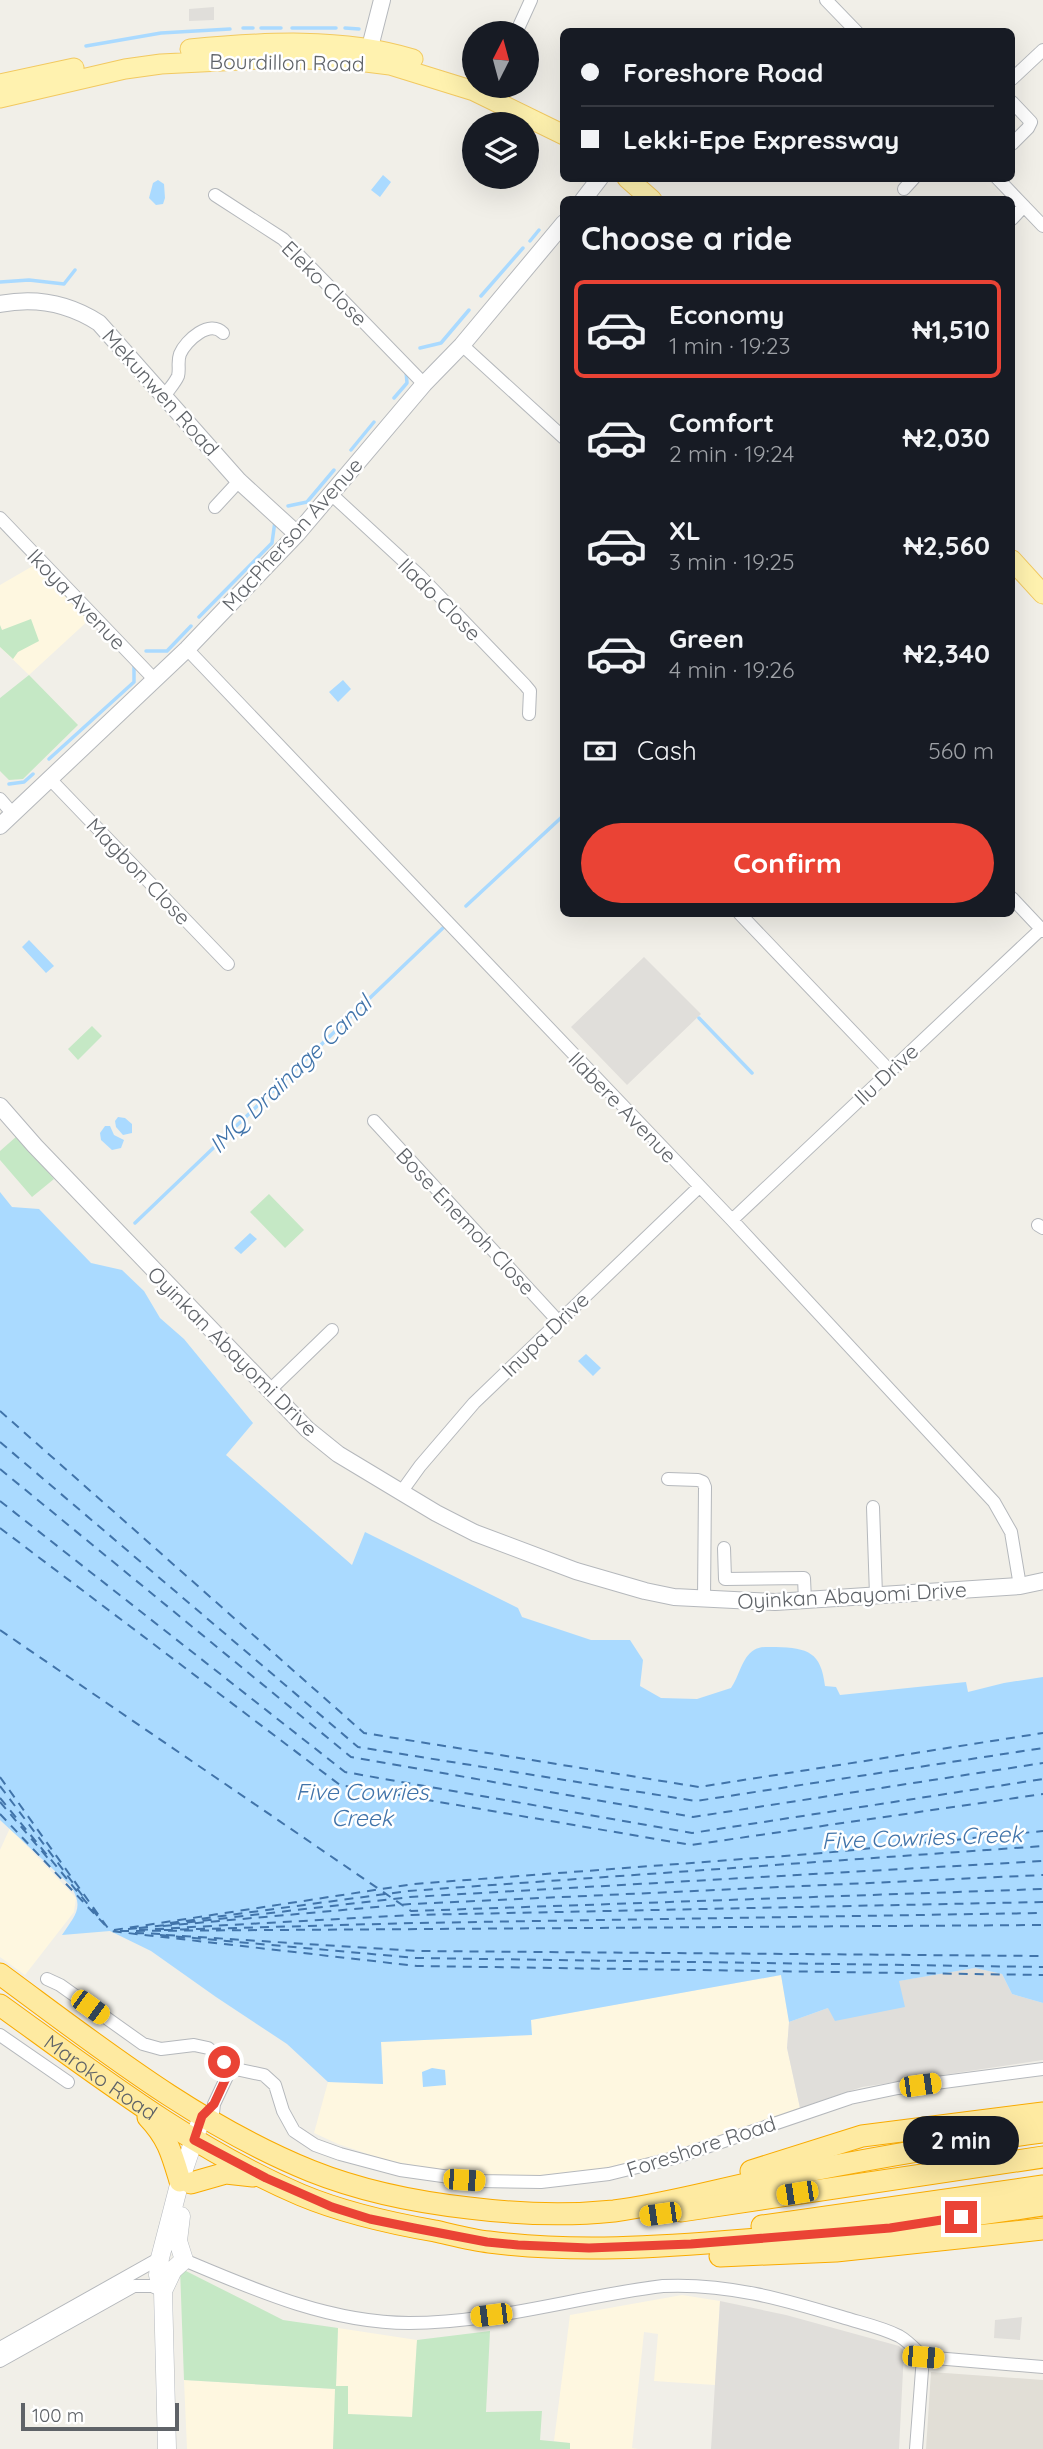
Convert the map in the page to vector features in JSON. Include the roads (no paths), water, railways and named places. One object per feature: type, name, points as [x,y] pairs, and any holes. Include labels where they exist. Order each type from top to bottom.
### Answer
[{"type":"highway","name":"Maroko Road","points":[[0,1974],[209,2114],[300,2166],[356,2186],[412,2200],[456,2207],[547,2214]]},
{"type":"highway","name":"Maroko Road","points":[[0,2006],[132,2100],[199,2142],[266,2178]]},
{"type":"highway","points":[[132,2100],[164,2135],[186,2182],[226,2173],[266,2178],[332,2207],[381,2221],[487,2242],[589,2248],[691,2244],[877,2229],[1043,2205]]},
{"type":"highway","points":[[642,2206],[862,2136],[1043,2113]]},
{"type":"highway","points":[[547,2214],[614,2211],[861,2162],[1043,2132]]},
{"type":"highway","points":[[547,2214],[633,2218],[1043,2157]]},
{"type":"highway","points":[[589,2248],[1043,2186]]},
{"type":"highway","points":[[589,2248],[646,2259],[835,2251],[1043,2229]]},
{"type":"main road","name":"Bourdillon Road","points":[[0,84],[152,53],[232,45],[370,47],[462,74]]},
{"type":"main road","name":"Bourdillon Road","points":[[0,98],[125,69],[161,64],[279,58],[358,61],[390,65],[474,90],[560,133]]},
{"type":"main road","points":[[517,98],[560,120]]},
{"type":"main road","points":[[632,182],[647,196]]},
{"type":"main road","points":[[651,182],[666,196]]},
{"type":"main road","points":[[1015,548],[1043,576]]},
{"type":"main road","points":[[1015,563],[1043,594]]},
{"type":"main road","points":[[167,2449],[163,2291],[158,2275],[160,2258],[209,2114]]},
{"type":"main road","points":[[163,2291],[173,2270],[184,2260],[178,2246],[178,2230],[186,2182]]},
{"type":"street","points":[[370,47],[382,0]]},
{"type":"street","points":[[521,21],[531,0]]},
{"type":"street","points":[[826,0],[853,28]]},
{"type":"street","points":[[1015,76],[1043,50]]},
{"type":"street","points":[[1015,105],[1031,122],[1015,141]]},
{"type":"street","points":[[586,196],[597,182]]},
{"type":"street","points":[[904,189],[910,182]]},
{"type":"street","points":[[1001,182],[1014,196]]},
{"type":"street","name":"Eleko Close","points":[[215,195],[283,239],[424,384]]},
{"type":"street","points":[[1015,197],[1043,226]]},
{"type":"street","points":[[1015,216],[1024,206]]},
{"type":"street","name":"MacPherson Avenue","points":[[0,826],[187,649],[297,534],[560,228]]},
{"type":"street","name":"Mekunwen Road","points":[[0,304],[48,301],[72,307],[99,323],[239,481],[297,534]]},
{"type":"street","points":[[165,395],[177,379],[180,356],[191,339],[210,328],[216,328],[223,333]]},
{"type":"street","points":[[462,345],[560,434]]},
{"type":"street","points":[[215,508],[239,481]]},
{"type":"street","name":"Ilado Close","points":[[331,494],[420,576],[525,685],[530,698],[529,714]]},
{"type":"street","name":"Ikoya Avenue","points":[[0,518],[154,679]]},
{"type":"street","name":"Ilabere Avenue","points":[[187,649],[732,1220],[994,1502],[1011,1532],[1020,1586]]},
{"type":"street","name":"Magbon Close","points":[[50,779],[228,964]]},
{"type":"street","points":[[0,799],[13,814]]},
{"type":"street","points":[[1015,901],[1042,930]]},
{"type":"street","points":[[743,917],[889,1070]]},
{"type":"street","name":"Ilu Drive","points":[[732,1220],[889,1070],[1042,930]]},
{"type":"street","name":"Oyinkan Abayomi Drive","points":[[0,1106],[35,1146],[307,1429],[338,1454],[436,1513],[475,1533],[576,1571],[645,1591],[704,1599],[805,1601],[1020,1586],[1043,1581]]},
{"type":"street","name":"Bose Enemoh Close","points":[[374,1121],[559,1322]]},
{"type":"street","name":"Inupa Drive","points":[[402,1491],[474,1403],[699,1186]]},
{"type":"street","points":[[270,1390],[332,1330]]},
{"type":"street","points":[[668,1479],[698,1480],[703,1482],[705,1487],[704,1599]]},
{"type":"street","points":[[873,1507],[876,1595]]},
{"type":"street","points":[[724,1548],[725,1579],[804,1578],[805,1601]]},
{"type":"street","name":"Foreshore Road","points":[[47,1979],[143,2044],[161,2049],[194,2045],[208,2048],[231,2067],[258,2072],[268,2078],[279,2095],[288,2123],[302,2138],[315,2145],[370,2163],[426,2175],[508,2182],[575,2179],[632,2170],[850,2098],[898,2088],[1043,2069]]},
{"type":"street","points":[[0,2035],[68,2082]]},
{"type":"street","points":[[209,2114],[231,2067]]},
{"type":"street","points":[[0,2348],[160,2258]]},
{"type":"street","points":[[184,2260],[252,2290],[305,2306],[372,2320],[407,2323],[491,2315],[663,2287],[727,2289],[781,2299],[888,2332],[910,2344],[923,2357],[1043,2367]]},
{"type":"street","points":[[0,2361],[134,2286],[152,2286],[163,2291]]},
{"type":"street","points":[[916,2449],[923,2357]]},
{"type":"water","points":[[383,175],[391,182],[380,197],[371,190]]},
{"type":"water","points":[[158,180],[164,184],[165,198],[163,204],[156,205],[149,198],[153,183]]},
{"type":"water","points":[[343,680],[351,689],[338,702],[329,692]]},
{"type":"water","points":[[29,940],[54,966],[46,973],[22,947]]},
{"type":"water","points":[[118,1117],[125,1118],[132,1124],[132,1133],[123,1135],[116,1127],[115,1121]]},
{"type":"water","points":[[105,1126],[110,1126],[114,1135],[124,1140],[121,1148],[112,1150],[101,1140],[100,1133]]},
{"type":"water","name":"Five Cowries Creek","points":[[0,1192],[12,1207],[39,1209],[91,1263],[122,1270],[144,1291],[160,1318],[184,1339],[253,1423],[226,1455],[352,1565],[365,1532],[518,1608],[522,1617],[591,1640],[630,1640],[643,1660],[640,1686],[661,1698],[697,1699],[731,1688],[746,1657],[754,1650],[765,1647],[797,1649],[811,1654],[820,1666],[825,1686],[836,1687],[840,1695],[966,1682],[968,1692],[1043,1677],[1043,2003],[1012,1994],[1002,1974],[975,1968],[899,1981],[905,2007],[835,2021],[828,2008],[789,2022],[781,1975],[531,2020],[532,2035],[381,2042],[383,2084],[328,2082],[287,2044],[151,1951],[110,1931],[62,1935],[77,1906],[70,1885],[0,1820]]},
{"type":"water","points":[[250,1233],[257,1239],[241,1254],[234,1248]]},
{"type":"water","points":[[586,1354],[601,1368],[593,1376],[578,1361]]},
{"type":"water","points":[[432,2068],[445,2070],[446,2085],[423,2087],[422,2072]]},
{"type":"waterway","points":[[243,28],[253,28]]},
{"type":"waterway","points":[[261,28],[281,28]]},
{"type":"waterway","points":[[292,28],[336,28]]},
{"type":"waterway","points":[[345,28],[359,29]]},
{"type":"waterway","points":[[86,46],[161,33],[230,29]]},
{"type":"waterway","points":[[530,241],[539,230]]},
{"type":"waterway","points":[[481,296],[523,248]]},
{"type":"waterway","points":[[0,282],[29,280],[64,284],[75,270]]},
{"type":"waterway","points":[[420,348],[441,343],[469,310]]},
{"type":"waterway","points":[[394,398],[407,383],[406,371]]},
{"type":"waterway","points":[[351,450],[374,422]]},
{"type":"waterway","points":[[288,506],[307,502],[334,470]]},
{"type":"waterway","points":[[199,617],[272,543],[275,521]]},
{"type":"waterway","points":[[146,651],[167,651],[191,626]]},
{"type":"waterway","points":[[49,759],[134,682],[134,664]]},
{"type":"waterway","points":[[9,784],[24,782],[33,774]]},
{"type":"waterway","name":"IMQ Drainage Canal","points":[[466,906],[560,819]]},
{"type":"waterway","name":"IMQ Drainage Canal","points":[[135,1223],[445,926]]},
{"type":"waterway","points":[[699,1018],[752,1073]]}]
